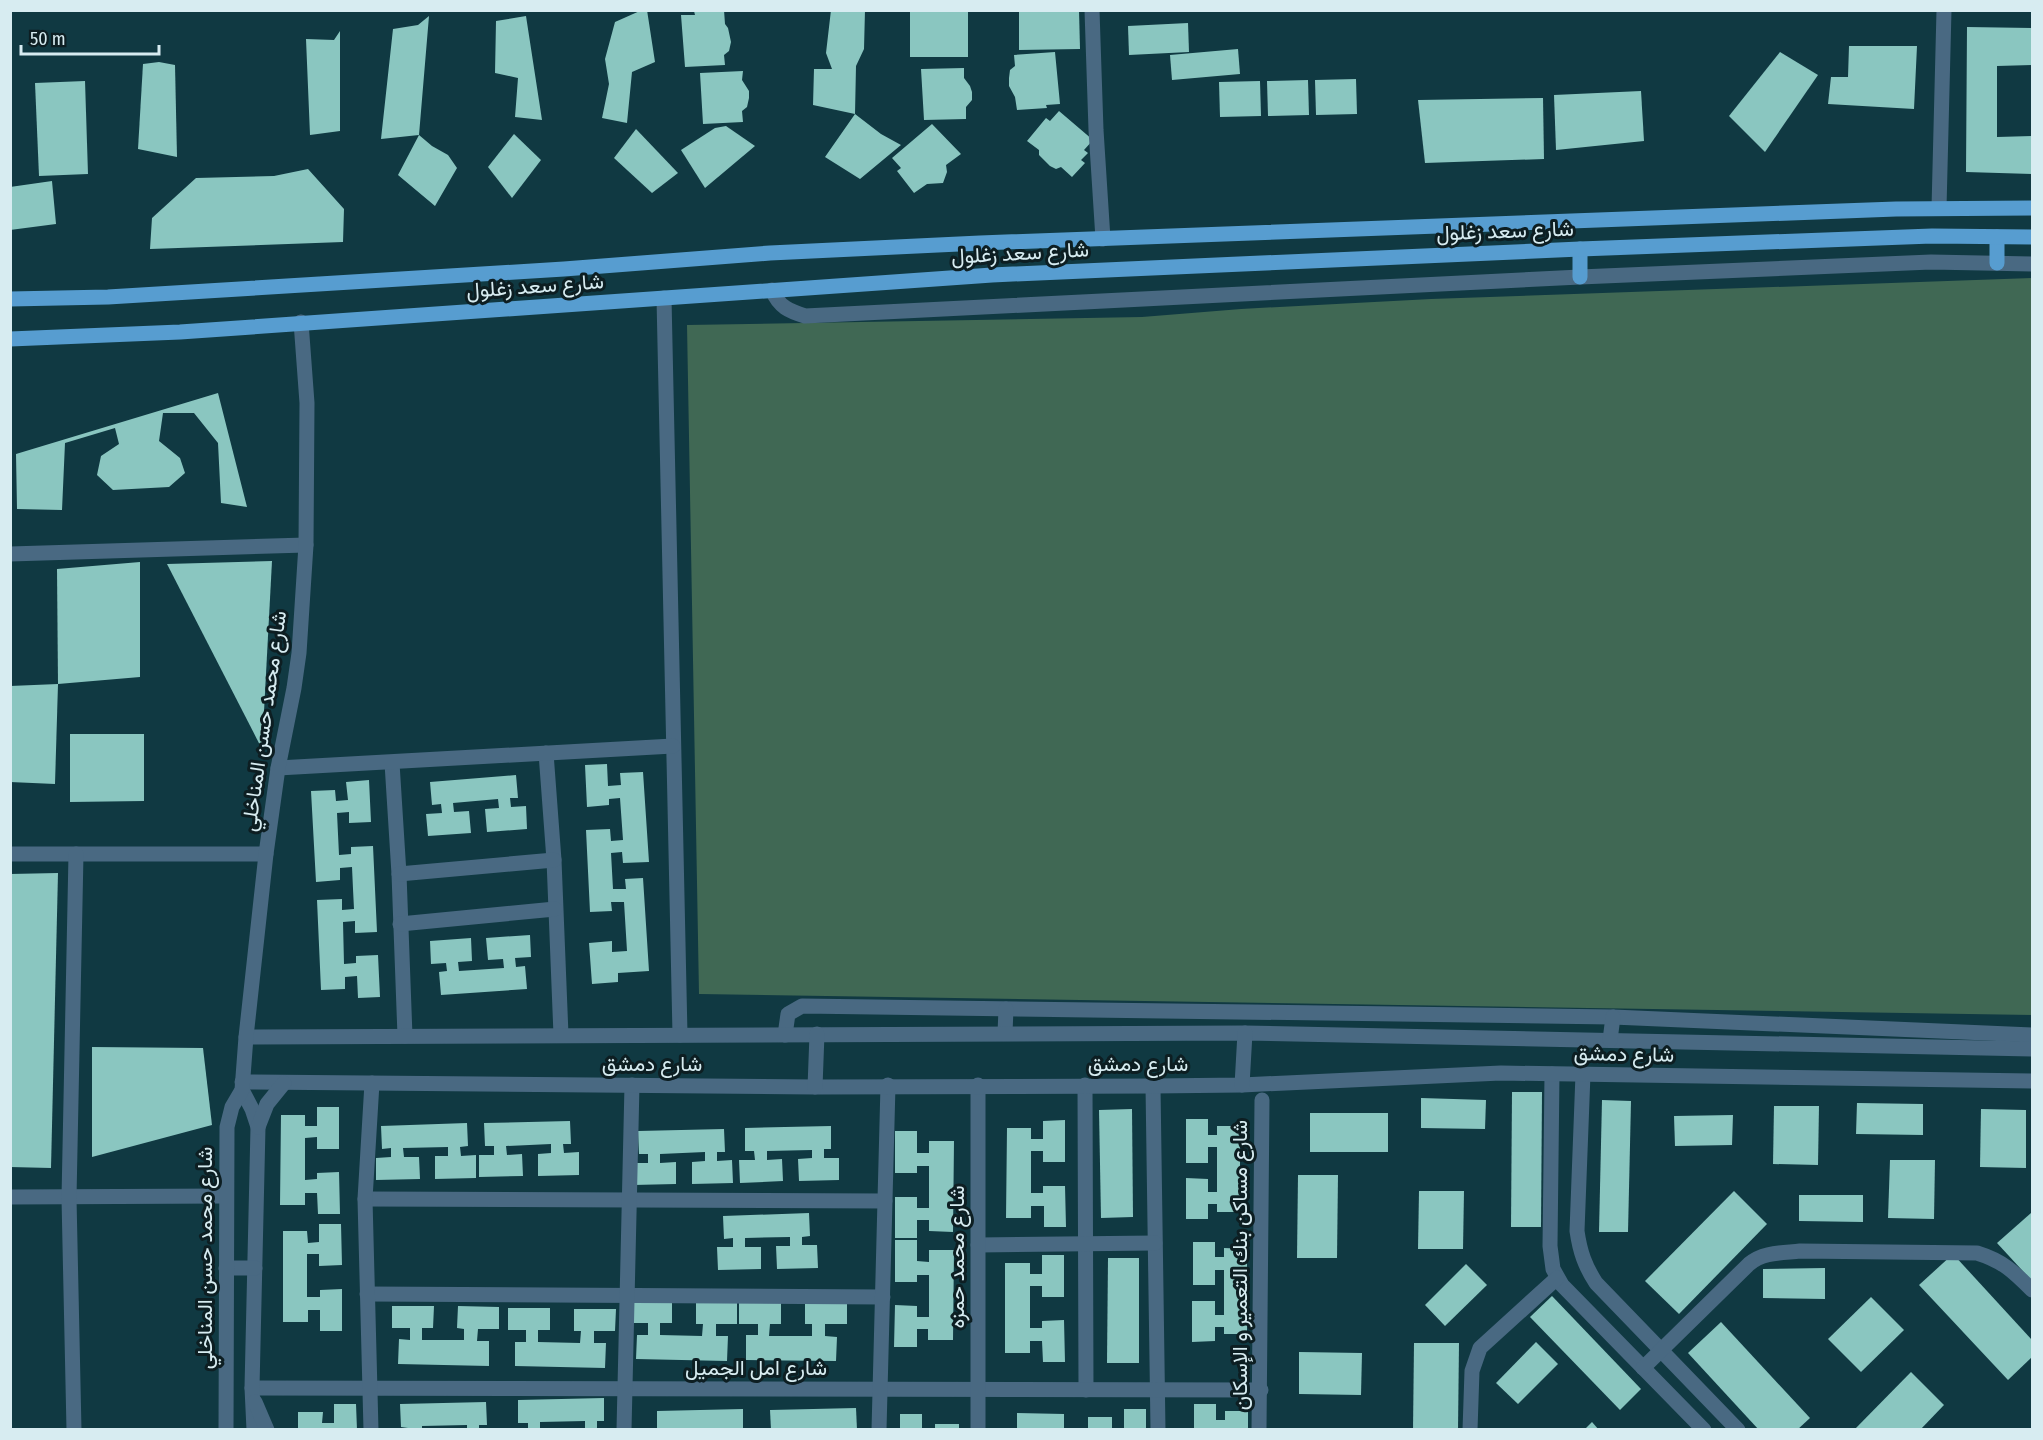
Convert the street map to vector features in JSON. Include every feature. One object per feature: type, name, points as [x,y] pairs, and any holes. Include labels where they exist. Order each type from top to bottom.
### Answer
[{"type":"main road","name":"شارع سعد زغلول","points":[[10,299],[108,297],[494,274],[770,253],[1939,208],[2032,208]]},
{"type":"main road","points":[[1299,232],[1301,260]]},
{"type":"main road","name":"شارع سعد زغلول","points":[[10,339],[128,335],[992,275],[1580,249],[1920,237],[2032,237]]},
{"type":"main road","points":[[1997,237],[1997,263]]},
{"type":"main road","points":[[1580,249],[1580,277]]},
{"type":"street","points":[[1092,10],[1103,239]]},
{"type":"street","points":[[1939,208],[1944,10]]},
{"type":"street","points":[[772,290],[781,306],[788,311],[805,316],[1580,277],[1931,262],[2032,264]]},
{"type":"street","points":[[664,298],[680,1035]]},
{"type":"street","name":"شارع محمد حسن المناخلي","points":[[226,1430],[227,1127],[232,1107],[242,1086],[266,854],[278,768],[299,653],[306,545],[307,403],[301,322]]},
{"type":"street","points":[[10,554],[306,545]]},
{"type":"street","points":[[278,768],[673,746]]},
{"type":"street","points":[[546,753],[554,860],[561,1035]]},
{"type":"street","points":[[392,763],[405,1036]]},
{"type":"street","points":[[10,854],[266,854]]},
{"type":"street","points":[[74,1430],[69,1198],[76,854]]},
{"type":"street","points":[[399,874],[554,860]]},
{"type":"street","points":[[400,924],[555,909]]},
{"type":"street","points":[[785,1035],[788,1014],[802,1006],[1613,1017],[2032,1035]]},
{"type":"street","points":[[1005,1033],[1006,1009]]},
{"type":"street","points":[[1610,1040],[1613,1017]]},
{"type":"street","points":[[1242,1085],[1245,1032]]},
{"type":"street","name":"شارع دمشق","points":[[246,1037],[1245,1032],[2032,1049]]},
{"type":"street","points":[[815,1087],[817,1034]]},
{"type":"street","name":"شارع دمشق","points":[[242,1086],[284,1083],[815,1087],[1153,1086],[1242,1085],[1465,1074],[2032,1081]]},
{"type":"street","points":[[1552,1074],[1550,1256],[1553,1269],[1562,1285],[1704,1430]]},
{"type":"street","points":[[1582,1074],[1577,1232],[1579,1250],[1586,1267],[1596,1283],[1738,1430]]},
{"type":"street","points":[[258,1127],[267,1104],[284,1083]]},
{"type":"street","points":[[371,1430],[364,1199],[372,1083]]},
{"type":"street","points":[[624,1430],[632,1085]]},
{"type":"street","points":[[879,1430],[888,1085]]},
{"type":"street","name":"شارع محمد حمزه","points":[[978,1085],[978,1430]]},
{"type":"street","points":[[1085,1085],[1086,1390]]},
{"type":"street","name":"شارع محمد حسن المناخلي","points":[[242,1086],[258,1127],[252,1392],[254,1430]]},
{"type":"street","points":[[1153,1086],[1158,1430]]},
{"type":"street","name":"شارع مساكن بنك التعمير و الإسكان","points":[[1259,1430],[1262,1100]]},
{"type":"street","points":[[10,1197],[226,1196]]},
{"type":"street","points":[[364,1199],[885,1201]]},
{"type":"street","points":[[978,1245],[1155,1243]]},
{"type":"street","points":[[1643,1368],[1749,1264],[1755,1259],[1773,1253],[1800,1251],[1977,1253],[1996,1259],[2032,1290]]},
{"type":"street","points":[[226,1268],[255,1268]]},
{"type":"street","points":[[1470,1430],[1472,1371],[1480,1348],[1557,1278]]},
{"type":"street","points":[[367,1294],[883,1297]]},
{"type":"street","name":"شارع امل الجميل","points":[[252,1392],[370,1388],[1260,1390]]},
{"type":"street","points":[[252,1392],[267,1430]]},
{"type":"green space","points":[[2032,278],[2032,1015],[699,994],[687,325],[1142,317],[1241,309],[1431,299]]},
{"type":"building","points":[[647,10],[655,62],[632,72],[627,123],[602,118],[609,84],[605,59],[615,22]]},
{"type":"building","points":[[724,10],[725,24],[731,42],[729,51],[724,55],[725,65],[685,67],[681,15],[695,15],[694,11]]},
{"type":"building","points":[[831,10],[865,10],[864,49],[856,66],[855,114],[813,105],[814,69],[832,69],[826,53]]},
{"type":"building","points":[[910,10],[968,10],[968,57],[910,57]]},
{"type":"building","points":[[1019,10],[1079,10],[1080,49],[1019,50]]},
{"type":"building","points":[[429,16],[419,135],[381,139],[393,29],[418,25]]},
{"type":"building","points":[[526,16],[542,120],[515,117],[518,78],[495,73],[496,21]]},
{"type":"building","points":[[1188,23],[1189,52],[1129,55],[1128,26]]},
{"type":"building","points":[[1967,27],[2032,28],[2032,65],[1997,66],[1997,137],[2032,136],[2032,174],[1966,172]]},
{"type":"building","points":[[340,31],[340,131],[310,135],[306,39],[334,40]]},
{"type":"building","points":[[1849,46],[1917,46],[1914,109],[1828,104],[1831,77],[1848,77]]},
{"type":"building","points":[[1238,49],[1240,74],[1172,80],[1170,55]]},
{"type":"building","points":[[1055,52],[1060,104],[1046,105],[1047,108],[1017,110],[1015,97],[1009,86],[1010,70],[1015,66],[1014,55]]},
{"type":"building","points":[[1780,52],[1818,75],[1765,152],[1729,116]]},
{"type":"building","points":[[159,62],[175,65],[177,157],[138,149],[143,64]]},
{"type":"building","points":[[964,68],[964,78],[972,92],[972,100],[966,107],[966,119],[924,120],[921,69]]},
{"type":"building","points":[[743,71],[742,80],[749,91],[749,98],[747,107],[742,111],[743,122],[703,124],[700,73]]},
{"type":"building","points":[[1356,79],[1357,114],[1316,115],[1315,80]]},
{"type":"building","points":[[1308,80],[1309,115],[1268,116],[1267,81]]},
{"type":"building","points":[[85,81],[88,174],[39,176],[35,83]]},
{"type":"building","points":[[1260,81],[1261,116],[1220,117],[1219,82]]},
{"type":"building","points":[[1641,91],[1644,141],[1556,150],[1554,95]]},
{"type":"building","points":[[1543,98],[1544,159],[1425,163],[1418,100]]},
{"type":"building","points":[[1059,111],[1093,140],[1084,150],[1088,153],[1081,160],[1085,163],[1072,177],[1061,167],[1056,169],[1050,166],[1039,155],[1039,150],[1027,141],[1046,118],[1050,121]]},
{"type":"building","points":[[855,114],[881,134],[901,145],[860,179],[825,157]]},
{"type":"building","points":[[932,124],[961,154],[946,165],[947,172],[943,183],[927,184],[914,193],[897,171],[901,168],[892,158]]},
{"type":"building","points":[[726,126],[755,146],[705,188],[681,150],[715,128]]},
{"type":"building","points":[[636,129],[678,173],[652,193],[614,158]]},
{"type":"building","points":[[514,134],[541,160],[512,198],[488,167]]},
{"type":"building","points":[[419,135],[448,155],[457,168],[435,206],[398,175]]},
{"type":"building","points":[[308,169],[344,209],[343,242],[150,249],[152,218],[196,178],[274,176]]},
{"type":"building","points":[[52,181],[56,224],[10,230],[10,187]]},
{"type":"building","points":[[218,393],[247,507],[221,503],[218,443],[194,413],[163,413],[159,441],[180,458],[185,473],[169,487],[113,490],[97,475],[101,456],[119,444],[115,428],[65,443],[62,510],[17,509],[16,454]]},
{"type":"building","points":[[272,561],[262,749],[167,564]]},
{"type":"building","points":[[140,562],[140,677],[58,684],[57,569]]},
{"type":"building","points":[[58,684],[55,784],[10,782],[10,686]]},
{"type":"building","points":[[70,734],[144,734],[144,801],[70,802]]},
{"type":"building","points":[[607,764],[608,786],[621,785],[620,773],[643,772],[649,862],[623,863],[622,852],[611,853],[613,889],[626,889],[625,879],[643,878],[649,971],[618,973],[618,982],[592,984],[589,943],[612,941],[612,952],[627,951],[624,902],[611,902],[612,911],[590,912],[586,830],[610,829],[611,841],[623,840],[620,798],[609,799],[609,805],[587,807],[585,765]]},
{"type":"building","points":[[516,775],[518,798],[510,798],[511,807],[526,806],[527,829],[487,832],[485,809],[499,808],[498,799],[453,803],[454,812],[469,811],[471,833],[428,836],[426,814],[442,813],[441,804],[432,805],[430,782]]},
{"type":"building","points":[[369,780],[371,822],[349,823],[349,812],[337,813],[339,855],[351,854],[351,847],[373,846],[377,932],[355,933],[355,921],[343,922],[344,964],[356,963],[356,956],[378,955],[380,997],[358,998],[357,976],[345,977],[345,989],[321,990],[317,900],[342,899],[342,910],[354,909],[352,867],[340,868],[340,880],[316,882],[311,791],[335,790],[336,801],[348,800],[346,782]]},
{"type":"building","points":[[58,873],[51,1168],[10,1167],[10,874]]},
{"type":"building","points":[[530,935],[531,957],[515,958],[516,967],[525,966],[527,989],[441,995],[439,972],[447,971],[446,963],[431,964],[430,941],[471,938],[472,961],[458,962],[459,971],[504,968],[503,959],[488,960],[486,938]]},
{"type":"building","points":[[92,1047],[203,1048],[212,1125],[92,1157]]},
{"type":"building","points":[[1512,1092],[1542,1092],[1541,1227],[1511,1227]]},
{"type":"building","points":[[1421,1098],[1486,1100],[1485,1129],[1421,1128]]},
{"type":"building","points":[[1602,1100],[1631,1101],[1628,1232],[1599,1232]]},
{"type":"building","points":[[1857,1103],[1923,1104],[1923,1135],[1856,1134]]},
{"type":"building","points":[[1774,1106],[1819,1106],[1818,1165],[1773,1164]]},
{"type":"building","points":[[317,1107],[339,1107],[339,1149],[317,1149],[317,1137],[305,1138],[305,1180],[317,1179],[317,1173],[339,1172],[340,1214],[318,1214],[317,1193],[305,1193],[305,1205],[280,1205],[281,1115],[305,1115],[305,1126],[317,1126]]},
{"type":"building","points":[[1132,1109],[1133,1217],[1101,1218],[1099,1110]]},
{"type":"building","points":[[1981,1109],[2026,1110],[2026,1168],[1980,1167]]},
{"type":"building","points":[[1310,1113],[1388,1113],[1388,1152],[1310,1152]]},
{"type":"building","points":[[1733,1115],[1732,1145],[1675,1146],[1674,1116]]},
{"type":"building","points":[[1186,1119],[1208,1119],[1208,1135],[1217,1135],[1217,1126],[1240,1126],[1240,1212],[1217,1212],[1217,1204],[1208,1204],[1208,1219],[1186,1219],[1186,1178],[1208,1179],[1208,1192],[1217,1192],[1217,1147],[1208,1147],[1208,1163],[1186,1163]]},
{"type":"building","points":[[1065,1120],[1065,1162],[1043,1162],[1043,1151],[1031,1151],[1031,1193],[1043,1193],[1043,1186],[1065,1186],[1066,1227],[1044,1227],[1044,1206],[1031,1206],[1031,1218],[1006,1218],[1007,1128],[1031,1128],[1031,1139],[1043,1139],[1043,1121]]},
{"type":"building","points":[[570,1121],[571,1144],[563,1144],[564,1153],[579,1152],[579,1175],[538,1176],[538,1154],[551,1153],[551,1144],[506,1146],[507,1155],[522,1154],[523,1176],[479,1177],[479,1155],[494,1155],[494,1146],[485,1146],[484,1123]]},
{"type":"building","points":[[467,1123],[468,1146],[460,1147],[461,1156],[476,1155],[476,1178],[435,1179],[435,1156],[448,1156],[448,1147],[403,1148],[404,1157],[419,1157],[420,1179],[376,1180],[376,1158],[391,1157],[391,1148],[382,1149],[381,1126]]},
{"type":"building","points":[[831,1126],[831,1149],[824,1149],[824,1158],[839,1158],[839,1180],[799,1181],[798,1159],[812,1158],[812,1150],[767,1151],[767,1160],[782,1159],[783,1181],[740,1183],[739,1160],[755,1160],[754,1151],[745,1151],[745,1128]]},
{"type":"building","points":[[724,1129],[725,1152],[717,1152],[717,1161],[732,1160],[733,1183],[692,1184],[692,1162],[705,1161],[705,1152],[660,1154],[660,1163],[676,1162],[676,1184],[633,1185],[632,1163],[648,1163],[648,1154],[639,1154],[638,1131]]},
{"type":"building","points":[[895,1131],[917,1131],[917,1153],[929,1153],[929,1141],[954,1141],[953,1232],[929,1231],[929,1220],[917,1220],[917,1238],[895,1238],[895,1197],[917,1197],[917,1208],[929,1208],[929,1166],[917,1166],[917,1173],[895,1173]]},
{"type":"building","points":[[1890,1160],[1935,1160],[1934,1219],[1888,1218]]},
{"type":"building","points":[[1298,1175],[1338,1175],[1337,1258],[1297,1258]]},
{"type":"building","points":[[1419,1191],[1464,1191],[1463,1249],[1418,1249]]},
{"type":"building","points":[[1734,1191],[1767,1224],[1679,1314],[1645,1281]]},
{"type":"building","points":[[1799,1195],[1863,1195],[1863,1222],[1799,1221]]},
{"type":"building","points":[[809,1213],[810,1236],[802,1237],[802,1245],[817,1245],[818,1268],[777,1269],[776,1246],[790,1246],[790,1237],[745,1238],[745,1247],[761,1247],[761,1269],[718,1270],[717,1247],[733,1247],[733,1238],[724,1239],[723,1216]]},
{"type":"building","points":[[2031,1213],[2032,1215],[2032,1281],[1997,1243]]},
{"type":"building","points":[[319,1224],[341,1224],[342,1265],[319,1266],[319,1254],[307,1254],[307,1297],[320,1297],[320,1290],[342,1289],[342,1331],[320,1331],[320,1310],[308,1310],[308,1322],[283,1322],[283,1231],[307,1231],[308,1243],[319,1242]]},
{"type":"building","points":[[895,1240],[917,1240],[917,1261],[929,1262],[929,1250],[954,1250],[953,1340],[928,1340],[928,1329],[917,1329],[917,1347],[894,1347],[895,1305],[917,1306],[917,1317],[929,1317],[929,1275],[917,1275],[917,1282],[895,1282]]},
{"type":"building","points":[[1193,1242],[1215,1242],[1215,1257],[1224,1257],[1224,1248],[1247,1249],[1247,1334],[1224,1334],[1224,1327],[1215,1327],[1215,1341],[1192,1342],[1192,1301],[1215,1301],[1215,1315],[1224,1315],[1224,1270],[1215,1270],[1215,1285],[1193,1285]]},
{"type":"building","points":[[1953,1254],[2032,1340],[2032,1357],[2008,1380],[1919,1285]]},
{"type":"building","points":[[1042,1255],[1064,1255],[1064,1297],[1042,1297],[1042,1286],[1030,1286],[1030,1328],[1042,1328],[1042,1321],[1064,1320],[1065,1362],[1043,1362],[1042,1341],[1030,1341],[1030,1353],[1005,1353],[1005,1263],[1030,1263],[1030,1274],[1042,1274]]},
{"type":"building","points":[[1108,1258],[1139,1258],[1139,1363],[1107,1363]]},
{"type":"building","points":[[1466,1264],[1487,1285],[1445,1326],[1425,1305]]},
{"type":"building","points":[[1825,1268],[1825,1299],[1763,1298],[1763,1269]]},
{"type":"building","points":[[1552,1296],[1641,1389],[1620,1410],[1530,1317]]},
{"type":"building","points":[[1871,1297],[1904,1330],[1861,1372],[1828,1339]]},
{"type":"building","points":[[630,1301],[672,1301],[672,1323],[660,1323],[660,1335],[702,1336],[703,1324],[696,1324],[696,1302],[737,1302],[737,1324],[716,1324],[716,1336],[728,1336],[727,1361],[636,1359],[637,1335],[648,1335],[648,1323],[630,1323]]},
{"type":"building","points":[[739,1301],[781,1302],[781,1324],[770,1324],[769,1336],[812,1336],[812,1324],[805,1324],[805,1302],[847,1302],[847,1324],[825,1324],[825,1336],[837,1337],[836,1361],[746,1360],[746,1335],[758,1335],[758,1324],[739,1324]]},
{"type":"building","points":[[392,1306],[434,1306],[433,1328],[422,1328],[422,1340],[464,1340],[464,1329],[457,1328],[458,1306],[499,1307],[499,1329],[478,1329],[477,1341],[489,1341],[489,1366],[398,1364],[399,1339],[410,1340],[410,1328],[392,1328]]},
{"type":"building","points":[[508,1308],[550,1308],[550,1330],[538,1330],[538,1342],[580,1343],[581,1331],[574,1331],[574,1309],[616,1309],[615,1331],[594,1331],[594,1343],[606,1343],[605,1368],[515,1366],[515,1342],[526,1342],[526,1330],[508,1330]]},
{"type":"building","points":[[1721,1322],[1810,1418],[1797,1430],[1759,1430],[1688,1353]]},
{"type":"building","points":[[1536,1342],[1558,1364],[1518,1404],[1496,1383]]},
{"type":"building","points":[[1414,1343],[1459,1343],[1458,1430],[1413,1430]]},
{"type":"building","points":[[1299,1352],[1362,1353],[1361,1395],[1299,1394]]},
{"type":"building","points":[[1911,1372],[1944,1405],[1920,1430],[1854,1430]]},
{"type":"building","points":[[604,1398],[604,1421],[597,1421],[597,1430],[585,1430],[585,1421],[540,1422],[540,1430],[528,1430],[528,1423],[518,1423],[518,1400]]},
{"type":"building","points":[[486,1402],[487,1425],[479,1425],[479,1430],[467,1430],[467,1425],[422,1426],[422,1430],[401,1427],[400,1404]]},
{"type":"building","points":[[334,1404],[356,1404],[357,1430],[298,1430],[298,1412],[323,1412],[322,1423],[334,1423]]},
{"type":"building","points":[[1194,1404],[1216,1404],[1216,1420],[1225,1420],[1225,1411],[1248,1411],[1248,1430],[1194,1430]]},
{"type":"building","points":[[856,1408],[857,1430],[771,1430],[770,1410]]},
{"type":"building","points":[[743,1409],[743,1430],[657,1430],[657,1411]]},
{"type":"building","points":[[1124,1409],[1146,1409],[1146,1430],[1124,1430]]},
{"type":"building","points":[[1017,1413],[1064,1414],[1064,1430],[1017,1430]]},
{"type":"building","points":[[900,1414],[922,1414],[922,1430],[900,1430]]},
{"type":"building","points":[[1088,1417],[1112,1417],[1112,1430],[1088,1430]]},
{"type":"building","points":[[1592,1422],[1599,1430],[1584,1430]]},
{"type":"building","points":[[935,1424],[959,1424],[959,1430],[935,1430]]}]
